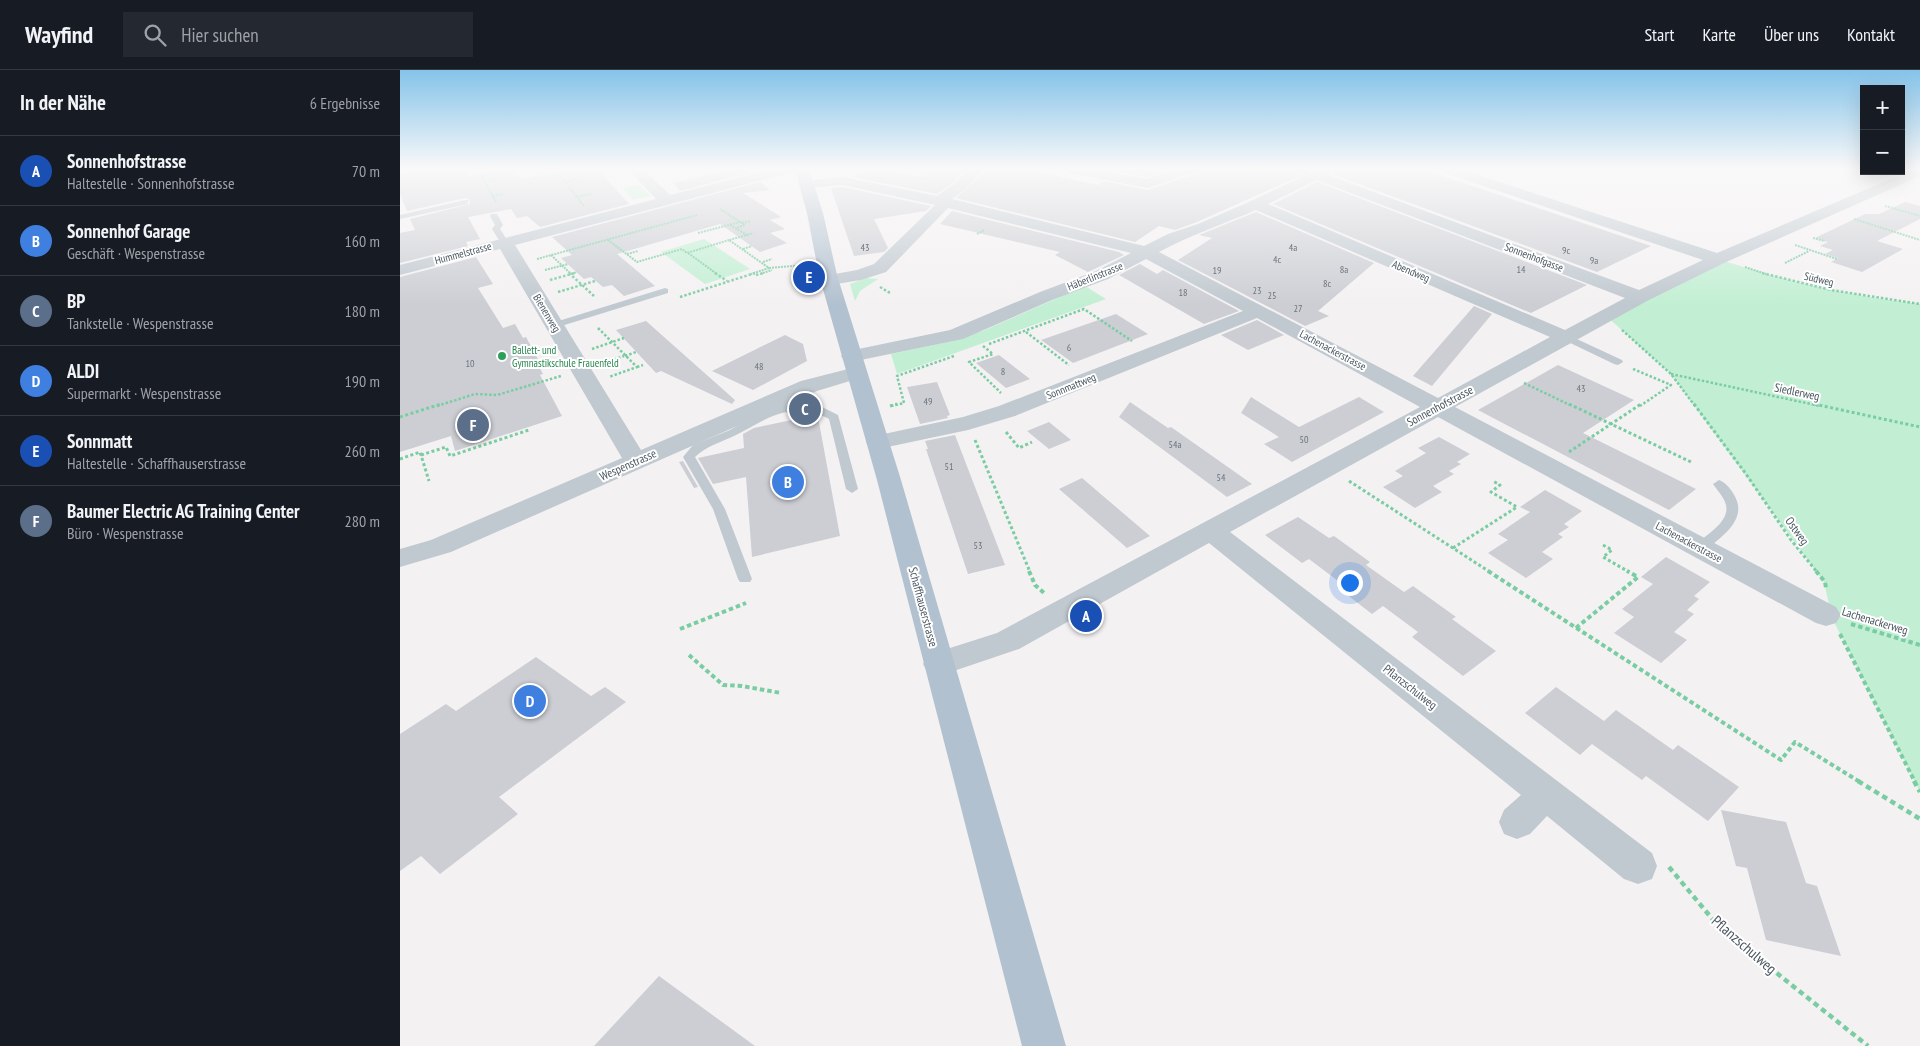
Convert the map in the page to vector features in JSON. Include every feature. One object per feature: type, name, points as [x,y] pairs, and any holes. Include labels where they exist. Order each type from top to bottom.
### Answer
[{"type":"main road","name":"Schaffhauserstrasse","points":[[814,215],[830,280],[878,442],[1044,1046]]},
{"type":"street","name":"Hummelstrasse","points":[[400,270],[610,215]]},
{"type":"street","points":[[830,280],[861,275],[880,268],[932,215]]},
{"type":"street","name":"Lachenackerstrasse","points":[[996,215],[1109,242],[1145,252],[1164,260],[1829,616]]},
{"type":"street","name":"Häberlinstrasse","points":[[854,365],[956,334],[1046,296],[1102,275],[1174,236],[1204,227],[1232,215]]},
{"type":"street","name":"Abendweg","points":[[1280,215],[1566,338]]},
{"type":"street","name":"Sonnenhofgasse","points":[[1430,215],[1640,297]]},
{"type":"street","points":[[1584,215],[1718,259]]},
{"type":"street","name":"Sonnenhofstrasse","points":[[939,664],[995,647],[1566,338],[1605,315],[1718,259],[1821,215]]},
{"type":"street","name":"Bienenweg","points":[[505,242],[636,461]]},
{"type":"street","name":"Sonnmattweg","points":[[878,442],[968,423],[1016,408],[1259,311]]},
{"type":"street","name":"Wespenstrasse","points":[[400,558],[441,546],[636,461],[782,404],[818,382],[854,365]]},
{"type":"street","name":"Pflanzschulweg","points":[[1210,530],[1546,794],[1650,863]]},
{"type":"street","points":[[1517,822],[1546,794]]},
{"type":"lane","points":[[494,216],[499,225],[496,229],[505,242]]},
{"type":"lane","points":[[555,325],[665,291]]},
{"type":"lane","points":[[1566,338],[1618,362]]},
{"type":"lane","points":[[745,579],[719,509],[689,457],[697,448],[734,432],[782,404],[794,413],[822,410],[834,417],[852,489]]},
{"type":"lane","points":[[1700,548],[1731,520],[1734,508],[1730,496],[1719,484]]},
{"type":"path","points":[[494,216],[503,215]]},
{"type":"path","points":[[518,264],[695,215]]},
{"type":"path","points":[[728,215],[745,225],[735,228]]},
{"type":"path","points":[[1835,215],[1920,240]]},
{"type":"path","points":[[698,234],[751,221]]},
{"type":"path","points":[[671,222],[675,226]]},
{"type":"path","points":[[730,225],[747,235]]},
{"type":"path","points":[[637,231],[642,236]]},
{"type":"path","points":[[687,253],[753,233]]},
{"type":"path","points":[[1769,237],[1837,259]]},
{"type":"path","points":[[608,239],[637,262],[682,249],[728,281]]},
{"type":"path","points":[[729,240],[776,272]]},
{"type":"path","points":[[743,249],[752,246]]},
{"type":"path","points":[[1785,263],[1810,250]]},
{"type":"path","points":[[627,254],[638,251]]},
{"type":"path","points":[[550,255],[594,296]]},
{"type":"path","points":[[762,262],[772,259]]},
{"type":"path","name":"Südweg","points":[[1718,259],[1782,279],[1869,299],[1920,304]]},
{"type":"path","points":[[672,299],[771,269],[784,266],[809,265]]},
{"type":"path","points":[[756,275],[771,269]]},
{"type":"path","points":[[534,292],[576,272]]},
{"type":"path","points":[[742,277],[748,281]]},
{"type":"path","points":[[534,292],[595,280]]},
{"type":"path","points":[[706,288],[709,291]]},
{"type":"path","points":[[974,349],[1084,309],[1152,354]]},
{"type":"path","points":[[1003,315],[1088,379]]},
{"type":"path","name":"Ostweg","points":[[1605,315],[1671,374],[1746,474],[1791,540],[1825,582],[1829,616],[1920,792]]},
{"type":"path","points":[[596,325],[637,367]]},
{"type":"path","points":[[581,370],[613,342],[624,338]]},
{"type":"path","points":[[983,346],[993,354],[969,362],[1016,408]]},
{"type":"path","points":[[625,356],[636,352]]},
{"type":"path","points":[[884,407],[904,403],[897,376],[957,355]]},
{"type":"path","points":[[1547,466],[1671,385],[1618,362]]},
{"type":"path","points":[[400,418],[475,394],[497,395],[581,370],[637,367],[643,365]]},
{"type":"path","points":[[1502,372],[1691,462]]},
{"type":"path","name":"Siedlerweg","points":[[1671,374],[1920,427]]},
{"type":"path","points":[[994,415],[1020,448],[1032,442]]},
{"type":"path","points":[[968,423],[1036,585],[1062,612]]},
{"type":"path","points":[[421,455],[446,447],[450,456],[529,430]]},
{"type":"path","points":[[400,459],[420,452],[429,482]]},
{"type":"path","points":[[1327,467],[1781,760],[1796,742],[1920,819]]},
{"type":"path","points":[[1452,548],[1517,507],[1491,492],[1500,485],[1493,481]]},
{"type":"path","points":[[1576,628],[1638,577],[1603,557],[1612,550],[1604,545]]},
{"type":"path","points":[[680,628],[746,603]]},
{"type":"path","name":"Lachenackerweg","points":[[1829,616],[1920,645]]},
{"type":"path","points":[[689,655],[724,685],[742,686],[781,693]]},
{"type":"path","name":"Pflanzschulweg","points":[[1650,863],[1719,927],[1868,1046]]},
{"type":"green space","points":[[704,239],[750,269],[705,284],[661,252]]},
{"type":"green space","points":[[1718,259],[1818,287],[1868,297],[1920,304],[1920,792],[1832,618],[1824,582],[1671,374],[1605,315]]},
{"type":"green space","points":[[866,278],[878,279],[860,291],[855,301],[850,284]]},
{"type":"green space","points":[[1085,286],[1106,299],[897,374],[891,354],[952,341],[985,330]]},
{"type":"building","points":[[428,215],[481,215],[468,217],[480,239],[466,242],[468,246],[400,263],[400,233],[415,230],[410,219]]},
{"type":"building","points":[[515,215],[588,215],[540,227],[527,216],[517,218]]},
{"type":"building","points":[[637,215],[777,215],[781,217],[770,220],[785,229],[770,233],[787,243],[760,252],[720,224],[617,254],[655,286],[624,296],[612,285],[603,287],[591,277],[584,279],[561,258],[572,255],[552,237]]},
{"type":"building","points":[[840,215],[903,215],[874,219],[888,248],[884,252],[854,256]]},
{"type":"building","points":[[949,215],[966,215],[1119,252],[1124,255],[1088,272],[1055,255],[1060,252],[940,224]]},
{"type":"building","points":[[1023,215],[1214,215],[1175,230],[1159,226],[1135,242]]},
{"type":"building","points":[[1250,215],[1262,215],[1374,263],[1318,311],[1329,316],[1305,326],[1178,260],[1212,238],[1199,235]]},
{"type":"building","points":[[1298,215],[1402,215],[1587,285],[1531,313]]},
{"type":"building","points":[[1442,215],[1557,215],[1651,246],[1597,272]]},
{"type":"building","points":[[1864,215],[1920,215],[1920,219],[1877,241],[1903,249],[1862,272],[1831,262],[1838,258],[1825,254],[1833,250],[1820,246],[1828,242],[1815,238]]},
{"type":"building","points":[[476,257],[493,284],[478,288],[503,328],[515,324],[523,338],[526,337],[539,361],[536,361],[543,374],[540,375],[562,416],[455,451],[451,436],[400,452],[400,277]]},
{"type":"building","points":[[1140,264],[1157,274],[1163,270],[1239,311],[1204,324],[1119,275]]},
{"type":"building","points":[[1474,306],[1492,314],[1432,386],[1413,376]]},
{"type":"building","points":[[1116,314],[1148,334],[1073,363],[1041,340]]},
{"type":"building","points":[[1257,320],[1284,335],[1248,350],[1221,335]]},
{"type":"building","points":[[646,321],[735,400],[732,404],[661,371],[656,373],[616,330]]},
{"type":"building","points":[[785,335],[803,344],[807,361],[753,390],[712,371]]},
{"type":"building","points":[[999,355],[1030,379],[1006,388],[976,363]]},
{"type":"building","points":[[1558,365],[1634,400],[1583,433],[1696,489],[1669,510],[1478,410]]},
{"type":"building","points":[[937,382],[950,415],[947,416],[948,418],[920,424],[907,387]]},
{"type":"building","points":[[1251,397],[1299,427],[1359,397],[1384,412],[1292,462],[1264,444],[1279,437],[1241,413]]},
{"type":"building","points":[[1130,402],[1168,428],[1171,427],[1252,484],[1227,497],[1119,417]]},
{"type":"building","points":[[818,417],[840,536],[752,557],[746,477],[713,484],[698,458],[744,448],[743,434],[754,428],[801,418]]},
{"type":"building","points":[[1049,422],[1071,440],[1049,449],[1027,431]]},
{"type":"building","points":[[955,435],[1005,565],[968,574],[926,449],[928,449],[925,441]]},
{"type":"building","points":[[1439,437],[1470,454],[1457,462],[1461,464],[1449,471],[1454,474],[1433,486],[1442,492],[1415,508],[1383,487],[1403,476],[1395,471],[1426,453],[1418,448]]},
{"type":"building","points":[[683,461],[698,487],[694,488],[679,462]]},
{"type":"building","points":[[1082,478],[1150,536],[1127,548],[1059,489]]},
{"type":"building","points":[[1545,490],[1582,511],[1564,524],[1569,527],[1558,534],[1563,537],[1542,552],[1553,559],[1526,578],[1488,553],[1508,540],[1498,534],[1530,512],[1520,507]]},
{"type":"building","points":[[1298,517],[1329,538],[1334,536],[1370,562],[1366,565],[1404,592],[1413,586],[1456,617],[1452,619],[1496,651],[1463,676],[1412,637],[1418,632],[1383,606],[1372,614],[1337,587],[1342,584],[1309,559],[1302,563],[1265,535]]},
{"type":"building","points":[[1666,557],[1710,582],[1694,596],[1699,599],[1687,610],[1694,614],[1674,632],[1687,640],[1661,663],[1614,633],[1634,617],[1622,609],[1653,584],[1641,577]]},
{"type":"building","points":[[536,657],[591,696],[605,687],[626,702],[499,797],[518,814],[440,874],[421,856],[400,871],[400,734],[446,704],[456,711]]},
{"type":"building","points":[[1556,687],[1604,721],[1616,710],[1673,750],[1678,745],[1739,787],[1708,821],[1646,776],[1642,780],[1592,744],[1580,755],[1525,713]]},
{"type":"building","points":[[1721,810],[1786,822],[1806,883],[1817,886],[1841,956],[1766,940],[1747,868],[1736,866]]},
{"type":"building","points":[[659,976],[755,1046],[594,1046]]},
{"type":"place","name":"Sonnmatt","points":[[809,277]]},
{"type":"place","name":"Ballett- und Gymnastikschule Frauenfeld","points":[[502,356]]},
{"type":"place","name":"BP","points":[[805,409]]},
{"type":"place","name":"Baumer Electric AG Training Center","points":[[473,425]]},
{"type":"place","name":"Sonnenhof Garage","points":[[788,482]]},
{"type":"place","name":"Sonnenhofstrasse","points":[[1086,616]]},
{"type":"place","name":"ALDI","points":[[530,701]]}]
